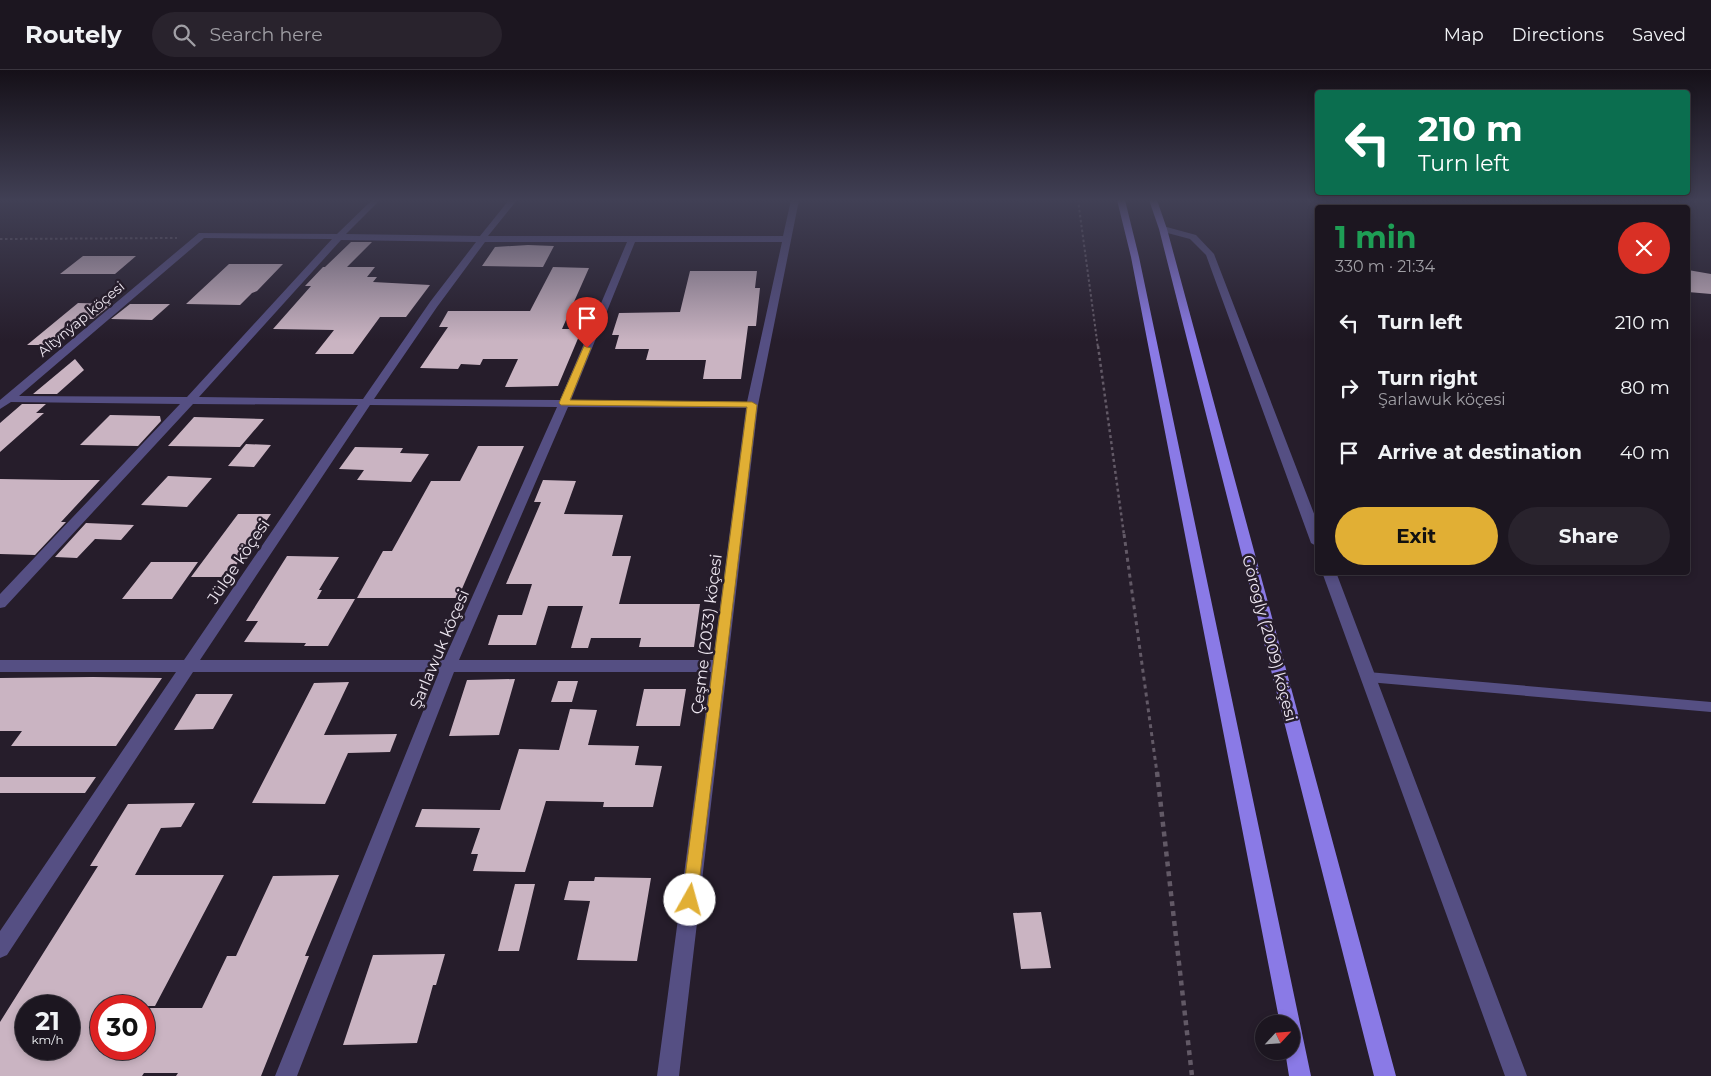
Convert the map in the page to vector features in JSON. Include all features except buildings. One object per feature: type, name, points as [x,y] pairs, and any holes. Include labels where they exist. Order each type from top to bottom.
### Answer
[{"type":"main road","points":[[1132,247],[1288,1015]]},
{"type":"main road","name":"Görogly (2009) köçesi","points":[[1168,247],[1385,1076]]},
{"type":"main road","points":[[1297,1060],[1300,1076]]},
{"type":"street","name":"Altynýap köçesi","points":[[4,402],[187,247]]},
{"type":"street","points":[[0,603],[330,247]]},
{"type":"street","name":"Jülge köçesi","points":[[0,948],[188,665],[475,247]]},
{"type":"street","name":"Şarlawuk köçesi","points":[[286,1076],[449,666],[564,403],[629,247]]},
{"type":"street","name":"Çeşme (2033) köçesi","points":[[668,1076],[752,405],[784,247]]},
{"type":"street","points":[[1203,247],[1210,254],[1315,535]]},
{"type":"street","points":[[4,402],[191,399],[752,405]]},
{"type":"street","points":[[1329,575],[1516,1076]]},
{"type":"street","points":[[0,666],[719,666]]},
{"type":"lane","points":[[1368,677],[1711,707]]},
{"type":"path","points":[[1084,247],[1165,832],[1192,1076]]},
{"type":"route","points":[[587,348],[564,403],[752,405],[690,900]]}]
